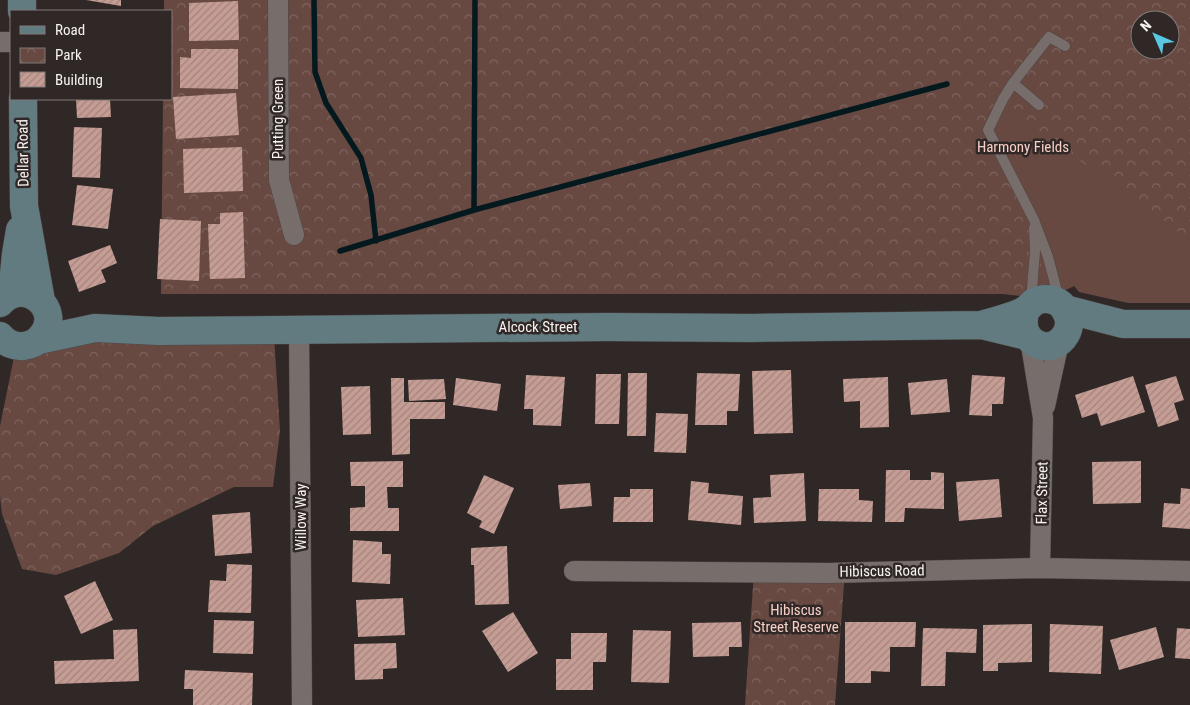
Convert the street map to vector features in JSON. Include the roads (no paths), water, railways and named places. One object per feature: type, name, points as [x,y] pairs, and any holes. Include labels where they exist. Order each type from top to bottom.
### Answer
[{"type":"main road","name":"Dellar Road","points":[[6,299],[24,206],[23,100]]},
{"type":"main road","name":"Dellar Road","points":[[24,206],[44,305]]},
{"type":"main road","name":"Alcock Street","points":[[6,299],[20,292],[27,293],[44,305],[95,328]]},
{"type":"main road","name":"Alcock Street","points":[[1123,324],[1062,306],[1046,299],[1038,300],[1028,322],[1035,344],[1042,345],[1050,345],[1062,339],[1123,324],[1190,324]]},
{"type":"main road","points":[[39,340],[48,326],[44,305]]},
{"type":"main road","points":[[1062,306],[1069,317],[1069,327],[1062,339]]},
{"type":"main road","name":"Alcock Street","points":[[1,338],[17,346],[95,328],[158,331],[299,328],[750,328],[981,325],[1028,322]]},
{"type":"street","name":"Putting Green","points":[[278,0],[279,180],[294,235]]},
{"type":"street","name":"Flax Street","points":[[1028,322],[1043,418],[1040,568]]},
{"type":"street","name":"Willow Way","points":[[299,328],[302,705]]},
{"type":"street","name":"Flax Street","points":[[1043,418],[1062,339]]},
{"type":"street","name":"Hibiscus Road","points":[[574,571],[829,573],[1040,568],[1190,571]]},
{"type":"lane","points":[[1062,306],[1048,258],[1034,220],[988,130],[1013,83],[1049,37],[1065,46]]},
{"type":"lane","points":[[1013,83],[1039,106]]},
{"type":"lane","points":[[1028,322],[1035,252],[1034,220]]},
{"type":"waterway","points":[[314,0],[315,72],[326,103],[361,158],[371,195],[376,241]]},
{"type":"waterway","points":[[474,210],[475,0]]},
{"type":"waterway","points":[[340,251],[474,210],[947,84]]},
{"type":"park label","name":"Harmony Fields","points":[[1023,147]]},
{"type":"park label","name":"Hibiscus Street Reserve","points":[[796,618]]}]
